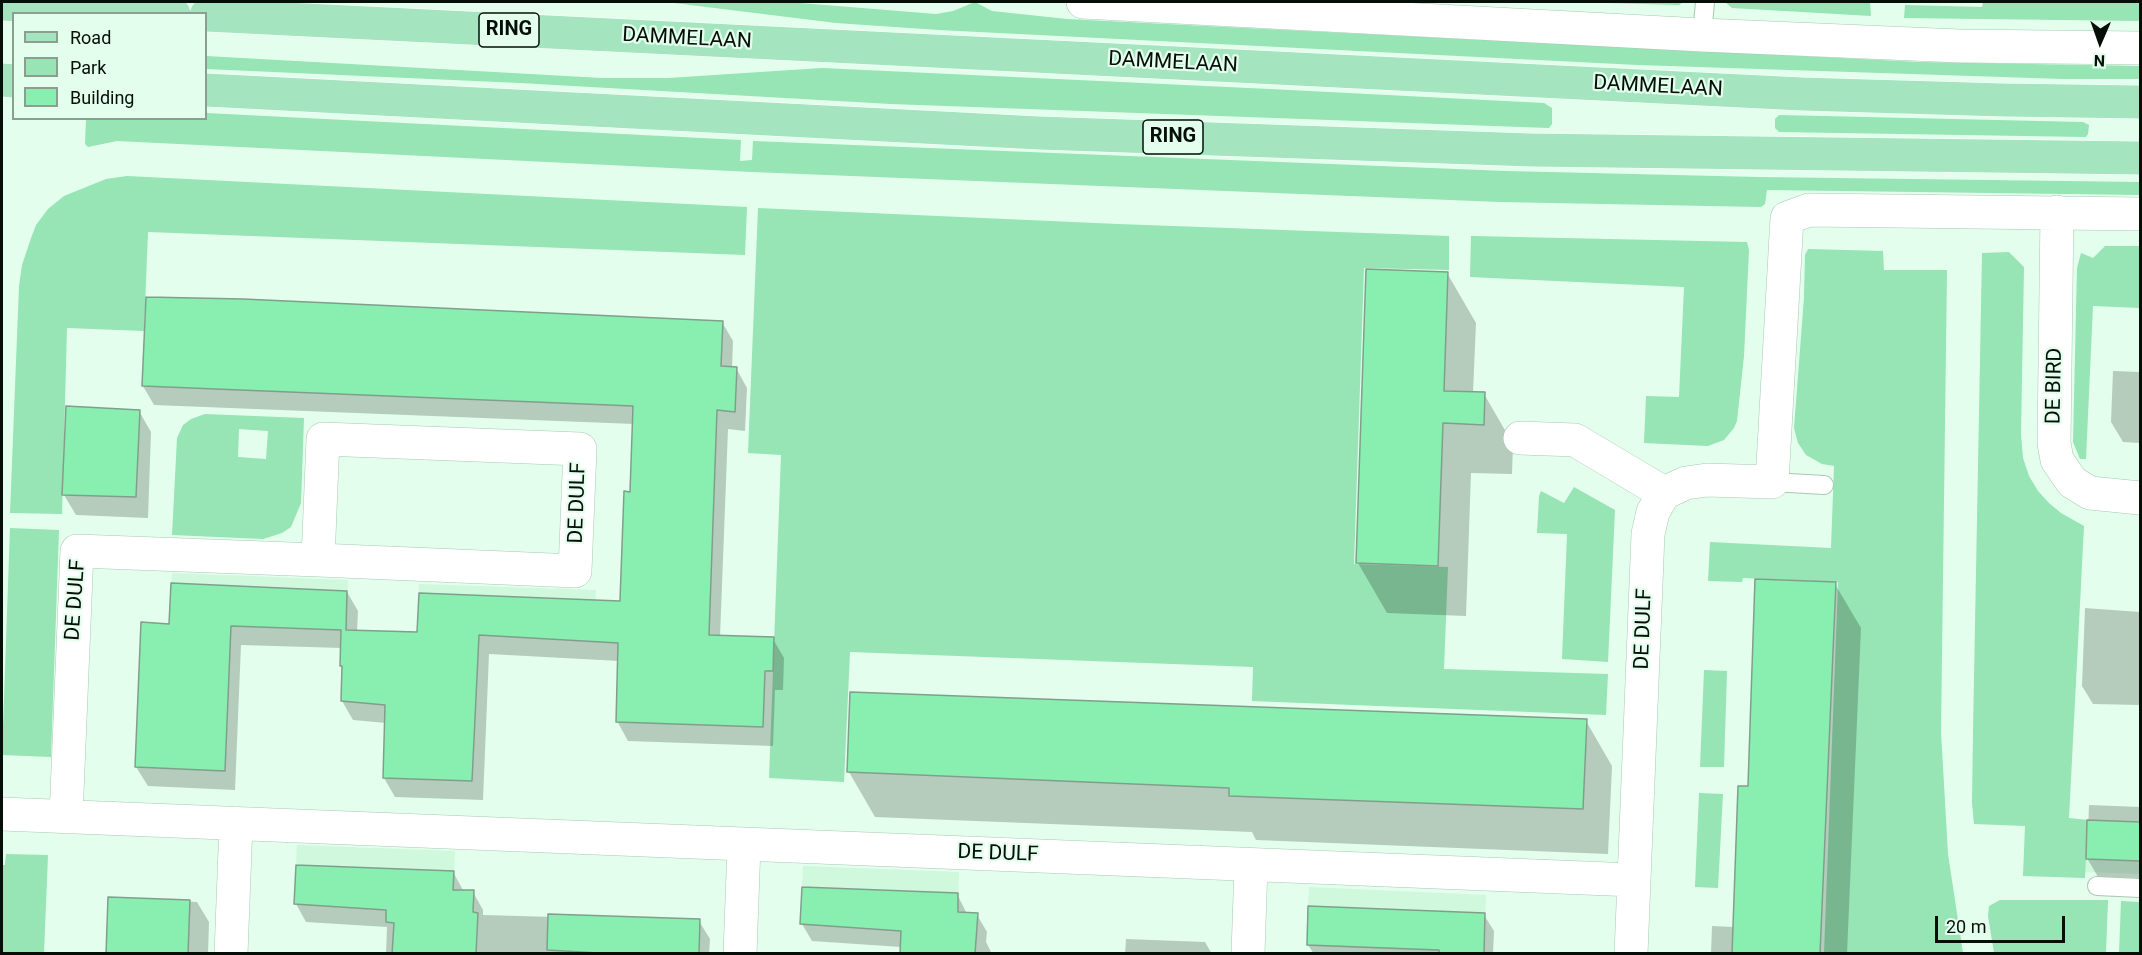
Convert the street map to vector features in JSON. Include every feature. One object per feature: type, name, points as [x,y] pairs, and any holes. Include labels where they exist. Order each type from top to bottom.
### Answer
[{"type":"main road","points":[[2,4],[140,12]]},
{"type":"main road","name":"DAMMELAAN","points":[[207,15],[1802,94],[2140,102]]},
{"type":"main road","name":"RING","points":[[207,90],[1074,134],[1531,150],[2140,158]]},
{"type":"street","points":[[1083,2],[1702,35],[1959,46],[2140,48]]},
{"type":"street","points":[[1520,438],[1575,440],[1664,493],[1686,483],[1707,480],[1772,482],[1787,218],[1809,210],[2140,214]]},
{"type":"street","name":"DE BIRD","points":[[2057,212],[2054,443],[2057,460],[2072,482],[2090,493],[2140,498]]},
{"type":"street","name":"DE DULF","points":[[66,817],[76,550],[575,571],[580,449],[323,439],[318,560]]},
{"type":"street","name":"DE DULF","points":[[1631,954],[1648,534],[1653,512],[1664,493]]},
{"type":"street","name":"DE DULF","points":[[2,814],[1634,880]]},
{"type":"street","points":[[231,954],[236,823]]},
{"type":"street","points":[[740,954],[744,845]]},
{"type":"street","points":[[1248,954],[1251,865]]},
{"type":"lane","points":[[1702,35],[1705,2]]},
{"type":"lane","points":[[1772,482],[1824,484]]},
{"type":"lane","points":[[2097,886],[2140,888]]},
{"type":"shaded area","points":[[172,573],[348,580],[347,630],[169,624]]},
{"type":"shaded area","points":[[419,584],[596,590],[594,641],[417,633]]},
{"type":"shaded area","points":[[2088,820],[2140,822],[2140,874],[2085,872]]},
{"type":"shaded area","points":[[297,845],[455,851],[452,911],[294,905]]},
{"type":"shaded area","points":[[803,866],[959,872],[957,932],[800,925]]},
{"type":"shaded area","points":[[1309,887],[1486,895],[1484,953],[1306,946]]},
{"type":"green space","points":[[666,2],[788,2],[936,14],[953,11],[975,2],[992,11],[1067,19],[1921,62],[2140,66],[2140,79],[2063,79],[1638,65],[939,30],[836,23]]},
{"type":"green space","points":[[1572,2],[1683,2],[1679,5]]},
{"type":"green space","points":[[1725,2],[1870,2],[1871,16],[1732,8]]},
{"type":"green space","points":[[1983,2],[2140,2],[2140,21],[1904,18],[1905,5],[1982,7]]},
{"type":"green space","points":[[207,56],[602,78],[668,78],[822,68],[1270,89],[1544,103],[1552,108],[1552,124],[1549,128],[891,104],[520,83],[207,69]]},
{"type":"green space","points":[[207,113],[741,140],[740,161],[752,160],[753,141],[1506,171],[2140,182],[2140,195],[1767,190],[1765,204],[1761,207],[1500,202],[752,172],[117,141],[88,147],[85,144],[86,120],[207,120]]},
{"type":"green space","points":[[1779,115],[2083,122],[2089,125],[2086,137],[1779,132],[1775,128],[1775,119]]},
{"type":"green space","points":[[127,176],[747,207],[745,255],[148,232],[144,331],[67,328],[62,514],[10,513],[19,286],[22,265],[31,238],[36,225],[48,209],[64,196],[106,179]]},
{"type":"green space","points":[[758,208],[1449,236],[1449,270],[1364,268],[1354,564],[1448,567],[1444,669],[1608,674],[1606,715],[1252,701],[1253,667],[850,652],[844,782],[769,778],[781,455],[748,453]]},
{"type":"green space","points":[[1471,236],[1747,242],[1749,250],[1744,356],[1737,421],[1734,428],[1724,440],[1708,446],[1644,443],[1646,396],[1679,397],[1684,287],[1470,277]]},
{"type":"green space","points":[[2105,246],[2140,246],[2140,308],[2093,306],[2086,459],[2080,459],[2073,442],[2077,268],[2081,253],[2093,258]]},
{"type":"green space","points":[[1808,249],[1883,251],[1884,270],[1947,270],[1941,732],[1948,854],[1963,953],[1824,953],[1838,582],[1743,578],[1742,582],[1708,581],[1710,542],[1831,548],[1834,466],[1822,464],[1806,455],[1798,443],[1794,428],[1805,255]]},
{"type":"green space","points":[[2009,252],[2024,267],[2021,434],[2023,458],[2029,476],[2038,491],[2061,513],[2084,526],[2069,818],[2088,820],[2085,878],[2023,876],[2025,826],[1974,824],[1973,731],[1982,253]]},
{"type":"green space","points":[[205,414],[304,418],[301,503],[291,527],[282,533],[263,539],[172,535],[177,438],[183,425]],"holes":[[[239,429],[268,431],[266,459],[238,457]]]},
{"type":"green space","points":[[1574,487],[1615,510],[1608,662],[1562,659],[1567,534],[1537,533],[1541,491],[1564,503]]},
{"type":"green space","points":[[10,528],[59,530],[51,757],[2,755]]},
{"type":"green space","points":[[1704,670],[1727,671],[1724,767],[1700,767]]},
{"type":"green space","points":[[1699,793],[1723,794],[1718,888],[1695,887]]},
{"type":"green space","points":[[6,854],[48,855],[44,953],[2,953],[2,865],[5,865]]},
{"type":"green space","points":[[2000,900],[2108,900],[2106,953],[1994,953],[1988,916],[1989,906]]},
{"type":"green space","points":[[2121,901],[2140,902],[2140,953],[2119,953]]},
{"type":"building","points":[[1366,269],[1448,272],[1444,391],[1485,392],[1484,425],[1443,423],[1438,566],[1356,563]]},
{"type":"building","points":[[146,297],[243,299],[723,321],[721,366],[737,367],[735,412],[717,410],[709,635],[774,637],[773,671],[765,671],[763,727],[616,722],[618,643],[479,635],[472,781],[383,778],[385,705],[341,701],[341,630],[231,626],[225,771],[135,767],[141,622],[169,624],[171,583],[347,591],[346,630],[417,632],[419,593],[620,601],[624,491],[630,492],[633,406],[142,386]]},
{"type":"building","points":[[66,406],[140,410],[136,497],[62,495]]},
{"type":"building","points":[[1755,579],[1836,582],[1820,954],[1732,954],[1738,786],[1748,786]]},
{"type":"building","points":[[850,692],[1587,719],[1583,809],[1229,796],[1229,788],[847,772]]},
{"type":"building","points":[[2087,820],[2140,822],[2140,861],[2086,859]]},
{"type":"building","points":[[296,865],[454,871],[453,890],[474,890],[473,912],[478,913],[476,954],[392,954],[394,923],[386,922],[386,910],[294,904]]},
{"type":"building","points":[[802,887],[958,893],[958,912],[978,913],[975,954],[900,954],[901,931],[800,924]]},
{"type":"building","points":[[108,897],[190,900],[188,954],[106,954]]},
{"type":"building","points":[[1308,906],[1485,913],[1484,954],[1439,954],[1439,950],[1307,945]]},
{"type":"building","points":[[548,914],[700,919],[699,954],[616,954],[547,950]]}]
